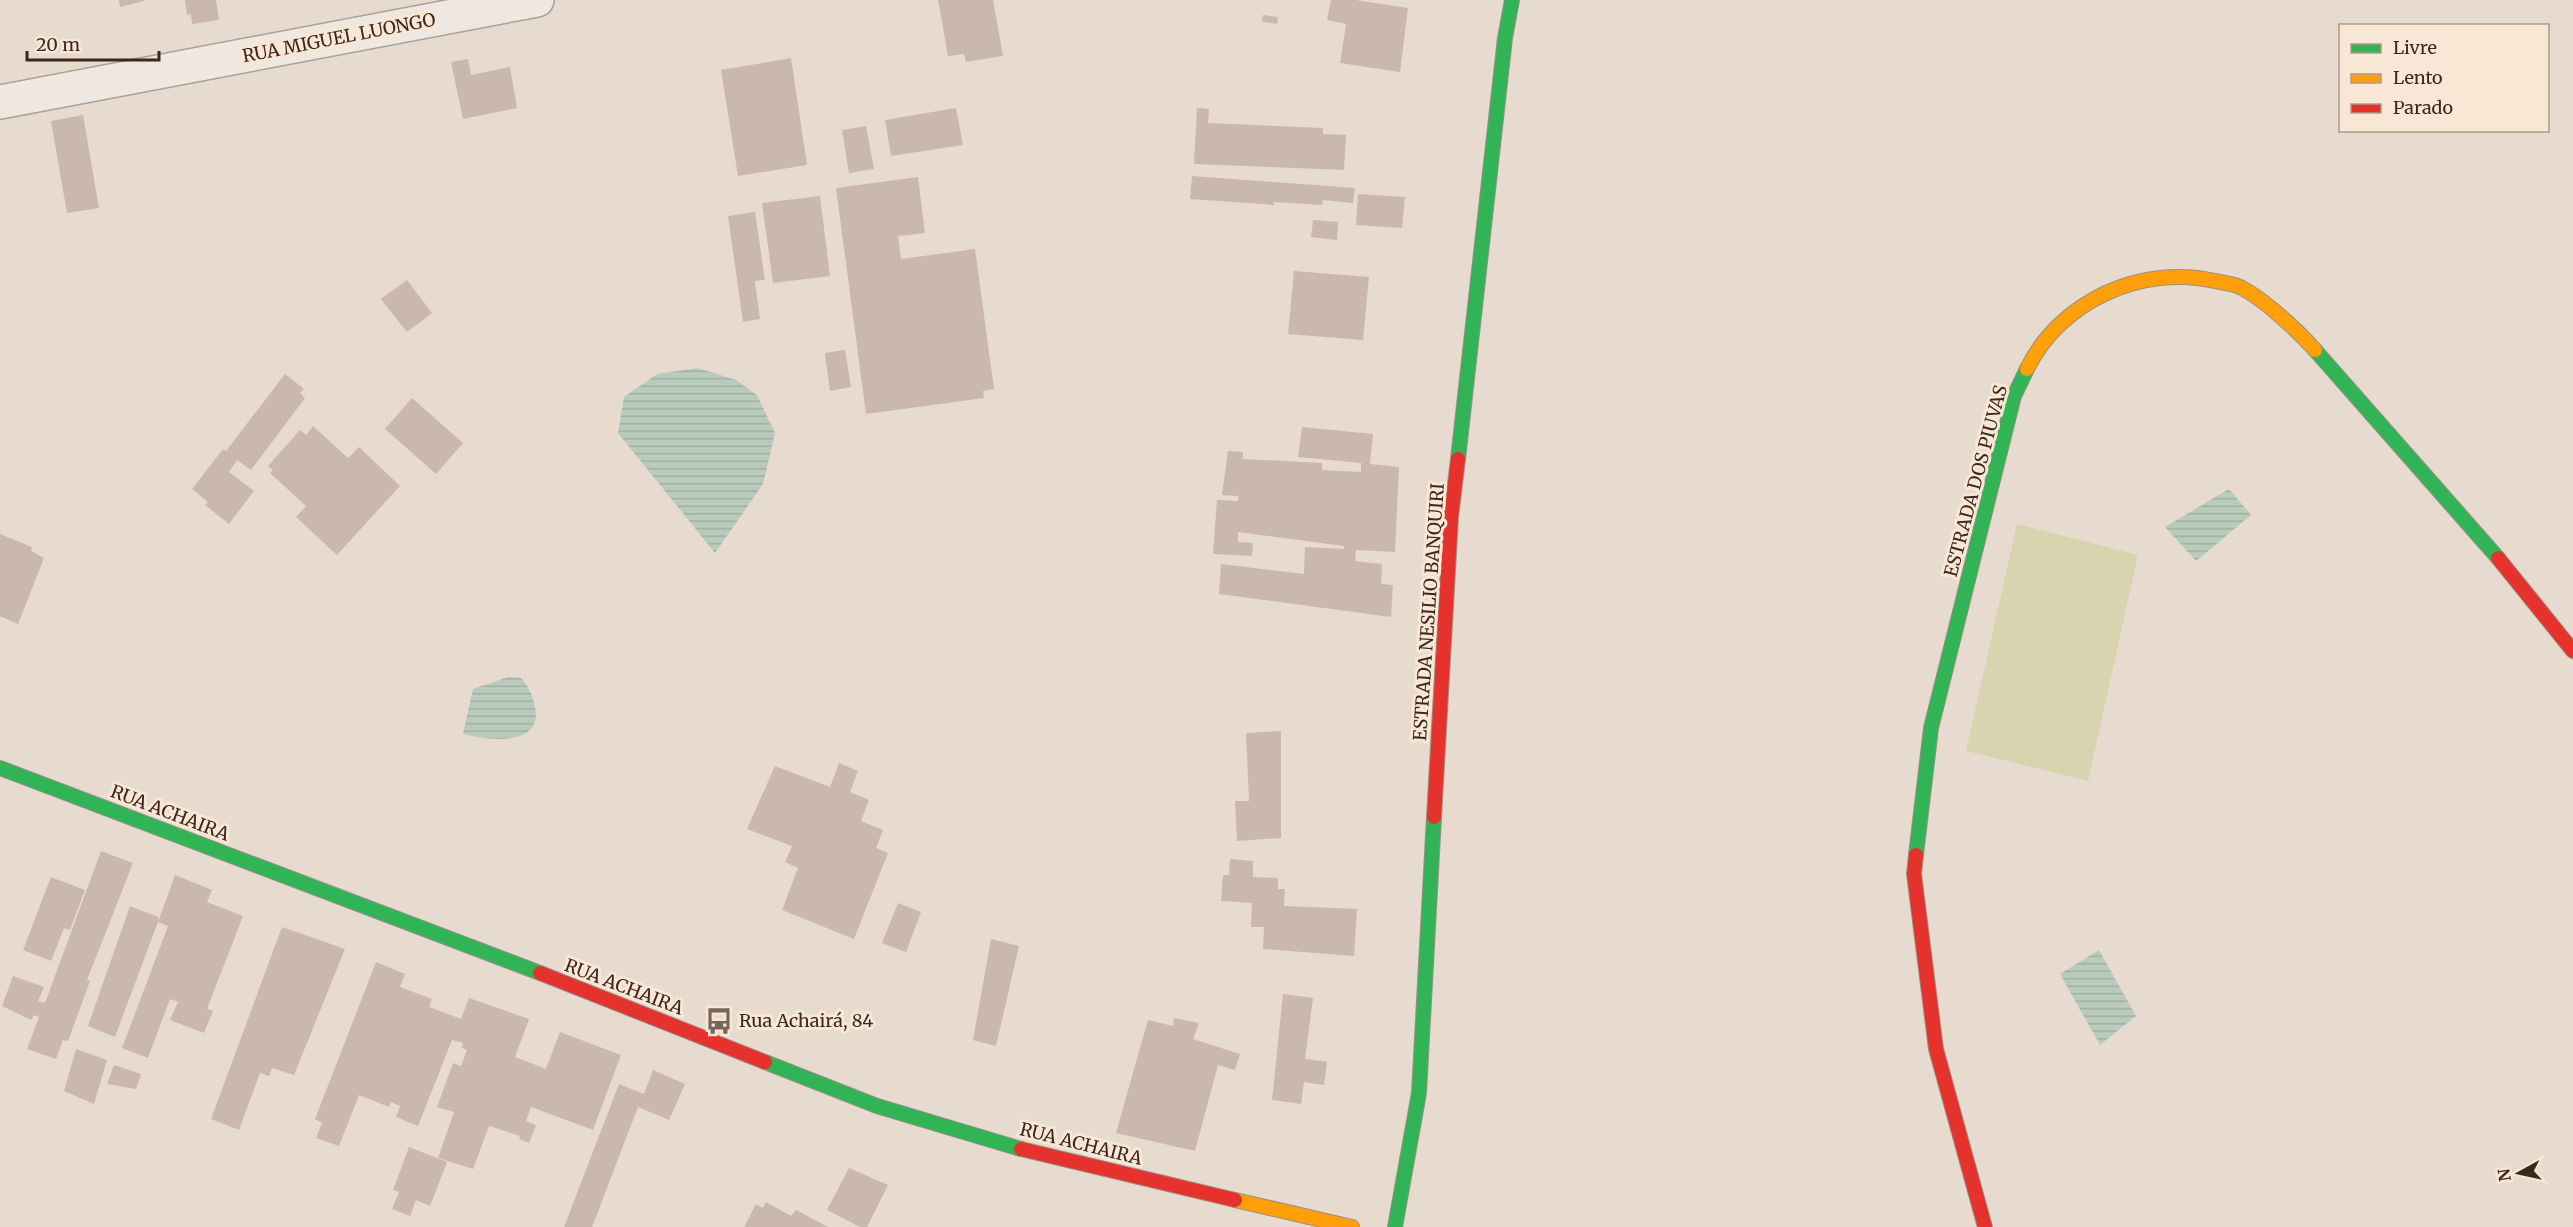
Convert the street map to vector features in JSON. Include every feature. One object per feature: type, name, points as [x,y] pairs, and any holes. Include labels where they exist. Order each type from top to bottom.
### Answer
[{"type":"street","name":"RUA MIGUEL LUONGO","points":[[0,102],[537,0]]},
{"type":"street","name":"ESTRADA NESILIO BANQUIRI","points":[[1395,1227],[1419,1093],[1451,517],[1505,38],[1512,0]]},
{"type":"street","name":"ESTRADA DOS PIUVAS","points":[[1985,1227],[1978,1209],[1936,1049],[1914,874],[1931,728],[2014,396],[2035,353],[2066,317],[2105,293],[2158,276],[2190,275],[2241,287],[2302,335],[2526,590],[2573,651]]},
{"type":"street","name":"RUA ACHAIRA","points":[[0,768],[574,987],[877,1106],[1035,1153],[1352,1227]]},
{"type":"shaded area","points":[[698,368],[736,380],[757,395],[775,433],[763,484],[715,553],[618,433],[624,397],[657,374]]},
{"type":"shaded area","points":[[2229,489],[2251,515],[2196,561],[2165,527]]},
{"type":"shaded area","points":[[2017,524],[2138,555],[2088,781],[1966,751]]},
{"type":"shaded area","points":[[508,677],[521,678],[529,689],[536,717],[532,727],[524,734],[514,738],[487,738],[463,734],[473,689]]},
{"type":"shaded area","points":[[2099,950],[2136,1016],[2100,1045],[2060,974]]},
{"type":"building","points":[[119,0],[144,0],[144,1],[120,7]]},
{"type":"building","points":[[185,0],[216,0],[219,20],[192,24],[191,14],[187,15]]},
{"type":"building","points":[[938,0],[993,0],[1003,56],[966,62],[964,54],[948,56]]},
{"type":"building","points":[[1331,0],[1356,0],[1408,8],[1400,72],[1340,63],[1346,24],[1327,20]]},
{"type":"building","points":[[1263,15],[1278,17],[1277,24],[1262,22]]},
{"type":"building","points":[[791,58],[807,165],[738,176],[721,70]]},
{"type":"building","points":[[468,59],[471,75],[510,67],[517,108],[463,119],[451,62]]},
{"type":"building","points":[[956,108],[963,145],[891,156],[885,120]]},
{"type":"building","points":[[1197,108],[1209,109],[1208,123],[1323,128],[1323,134],[1346,135],[1344,170],[1194,164]]},
{"type":"building","points":[[83,115],[99,208],[67,213],[51,121]]},
{"type":"building","points":[[866,126],[874,169],[849,173],[842,130]]},
{"type":"building","points":[[1192,176],[1355,188],[1353,203],[1323,200],[1322,205],[1274,202],[1274,205],[1190,199]]},
{"type":"building","points":[[918,177],[925,233],[898,236],[901,259],[975,249],[994,389],[983,391],[984,398],[866,414],[836,188]]},
{"type":"building","points":[[1358,194],[1405,197],[1402,228],[1356,225]]},
{"type":"building","points":[[820,196],[830,276],[773,283],[762,203]]},
{"type":"building","points":[[755,212],[765,280],[755,281],[760,319],[743,322],[728,216]]},
{"type":"building","points":[[1313,220],[1338,222],[1337,240],[1311,237]]},
{"type":"building","points":[[1294,271],[1369,277],[1363,340],[1288,334]]},
{"type":"building","points":[[407,280],[432,313],[407,332],[381,299]]},
{"type":"building","points":[[845,350],[851,387],[830,391],[825,353]]},
{"type":"building","points":[[285,374],[304,389],[300,393],[305,398],[251,470],[237,460],[229,472],[254,491],[229,524],[205,505],[208,502],[192,489],[223,449],[226,451]]},
{"type":"building","points":[[412,398],[463,443],[436,474],[385,429]]},
{"type":"building","points":[[313,426],[348,458],[359,447],[400,486],[337,555],[296,517],[306,506],[270,473],[273,470],[268,466],[300,430],[306,435]]},
{"type":"building","points":[[1302,427],[1373,434],[1370,464],[1399,467],[1395,552],[1356,550],[1355,561],[1382,564],[1381,584],[1393,585],[1391,617],[1219,594],[1221,564],[1304,574],[1305,547],[1344,549],[1344,546],[1238,532],[1238,542],[1253,543],[1252,556],[1213,554],[1217,500],[1238,501],[1238,496],[1222,495],[1228,451],[1243,452],[1243,459],[1322,463],[1322,470],[1361,472],[1361,463],[1298,457]]},
{"type":"building","points":[[0,534],[32,547],[31,551],[44,558],[18,624],[0,616]]},
{"type":"building","points":[[1281,731],[1281,838],[1237,841],[1235,801],[1249,801],[1246,733]]},
{"type":"building","points":[[839,763],[858,771],[850,792],[869,800],[861,821],[883,830],[876,848],[888,853],[854,939],[782,910],[798,868],[785,862],[792,846],[747,829],[775,766],[830,787]]},
{"type":"building","points":[[101,851],[133,863],[87,980],[90,981],[68,1041],[63,1040],[56,1059],[27,1049],[39,1017],[34,1015],[31,1020],[2,1006],[13,976],[44,987],[38,1001],[45,1003]]},
{"type":"building","points":[[1230,859],[1253,861],[1253,877],[1278,878],[1278,889],[1285,889],[1284,906],[1357,909],[1354,956],[1263,949],[1264,927],[1251,927],[1252,903],[1221,901],[1223,875],[1229,875]]},
{"type":"building","points":[[175,875],[212,890],[207,902],[243,916],[207,1009],[213,1011],[204,1033],[170,1020],[178,1002],[170,999],[148,1058],[122,1048],[168,926],[158,922]]},
{"type":"building","points":[[51,877],[85,890],[70,930],[64,928],[51,961],[23,950]]},
{"type":"building","points":[[898,903],[921,912],[906,952],[882,943]]},
{"type":"building","points":[[130,906],[158,917],[158,922],[115,1037],[88,1026]]},
{"type":"building","points":[[282,927],[345,949],[294,1075],[272,1068],[269,1076],[260,1073],[239,1130],[211,1119]]},
{"type":"building","points":[[991,939],[1019,946],[996,1046],[973,1040]]},
{"type":"building","points":[[376,962],[405,974],[400,987],[432,999],[429,1007],[461,1019],[469,998],[529,1019],[515,1057],[546,1069],[560,1032],[621,1055],[593,1130],[531,1107],[526,1121],[536,1125],[529,1143],[519,1139],[520,1136],[489,1126],[473,1169],[438,1158],[454,1112],[437,1107],[453,1063],[461,1066],[467,1050],[462,1048],[463,1043],[452,1040],[418,1126],[396,1117],[400,1106],[391,1102],[389,1107],[359,1095],[339,1146],[316,1138],[322,1123],[315,1119]]},
{"type":"building","points":[[1283,994],[1313,998],[1305,1059],[1327,1062],[1324,1085],[1304,1082],[1301,1104],[1272,1100]]},
{"type":"building","points":[[1174,1018],[1199,1023],[1193,1039],[1240,1054],[1235,1070],[1218,1065],[1195,1151],[1116,1133],[1148,1020],[1173,1026]]},
{"type":"building","points":[[76,1049],[107,1060],[94,1104],[64,1091]]},
{"type":"building","points":[[114,1065],[141,1074],[136,1089],[107,1084]]},
{"type":"building","points":[[653,1070],[685,1084],[669,1120],[638,1107],[592,1227],[564,1227],[619,1084],[644,1094]]},
{"type":"building","points":[[409,1147],[447,1162],[430,1206],[416,1200],[410,1216],[392,1209],[399,1192],[393,1190]]},
{"type":"building","points":[[849,1168],[888,1185],[867,1227],[860,1227],[827,1210]]},
{"type":"building","points":[[766,1202],[791,1216],[796,1210],[828,1227],[744,1227],[756,1204],[763,1208]]},
{"type":"traffic: fast","points":[[1458,459],[1505,38],[1512,0]]},
{"type":"traffic: fast","points":[[2315,350],[2498,558]]},
{"type":"traffic: fast","points":[[1916,855],[1931,728],[2014,396],[2027,369]]},
{"type":"traffic: fast","points":[[0,768],[540,973]]},
{"type":"traffic: fast","points":[[1395,1227],[1419,1093],[1434,817]]},
{"type":"traffic: fast","points":[[765,1062],[877,1106],[1021,1149]]},
{"type":"traffic: slow","points":[[2027,369],[2042,345],[2060,324],[2082,307],[2106,293],[2132,283],[2159,278],[2187,277],[2239,287],[2271,308],[2315,350]]},
{"type":"traffic: slow","points":[[1235,1200],[1352,1227]]},
{"type":"traffic: jam","points":[[1434,817],[1451,517],[1458,459]]},
{"type":"traffic: jam","points":[[2498,558],[2573,651]]},
{"type":"traffic: jam","points":[[1916,855],[1914,874],[1936,1049],[1985,1227]]},
{"type":"traffic: jam","points":[[540,973],[765,1062]]},
{"type":"traffic: jam","points":[[1021,1149],[1235,1200]]},
{"type":"place","name":"Rua Achairá, 84","points":[[719,1021]]}]
